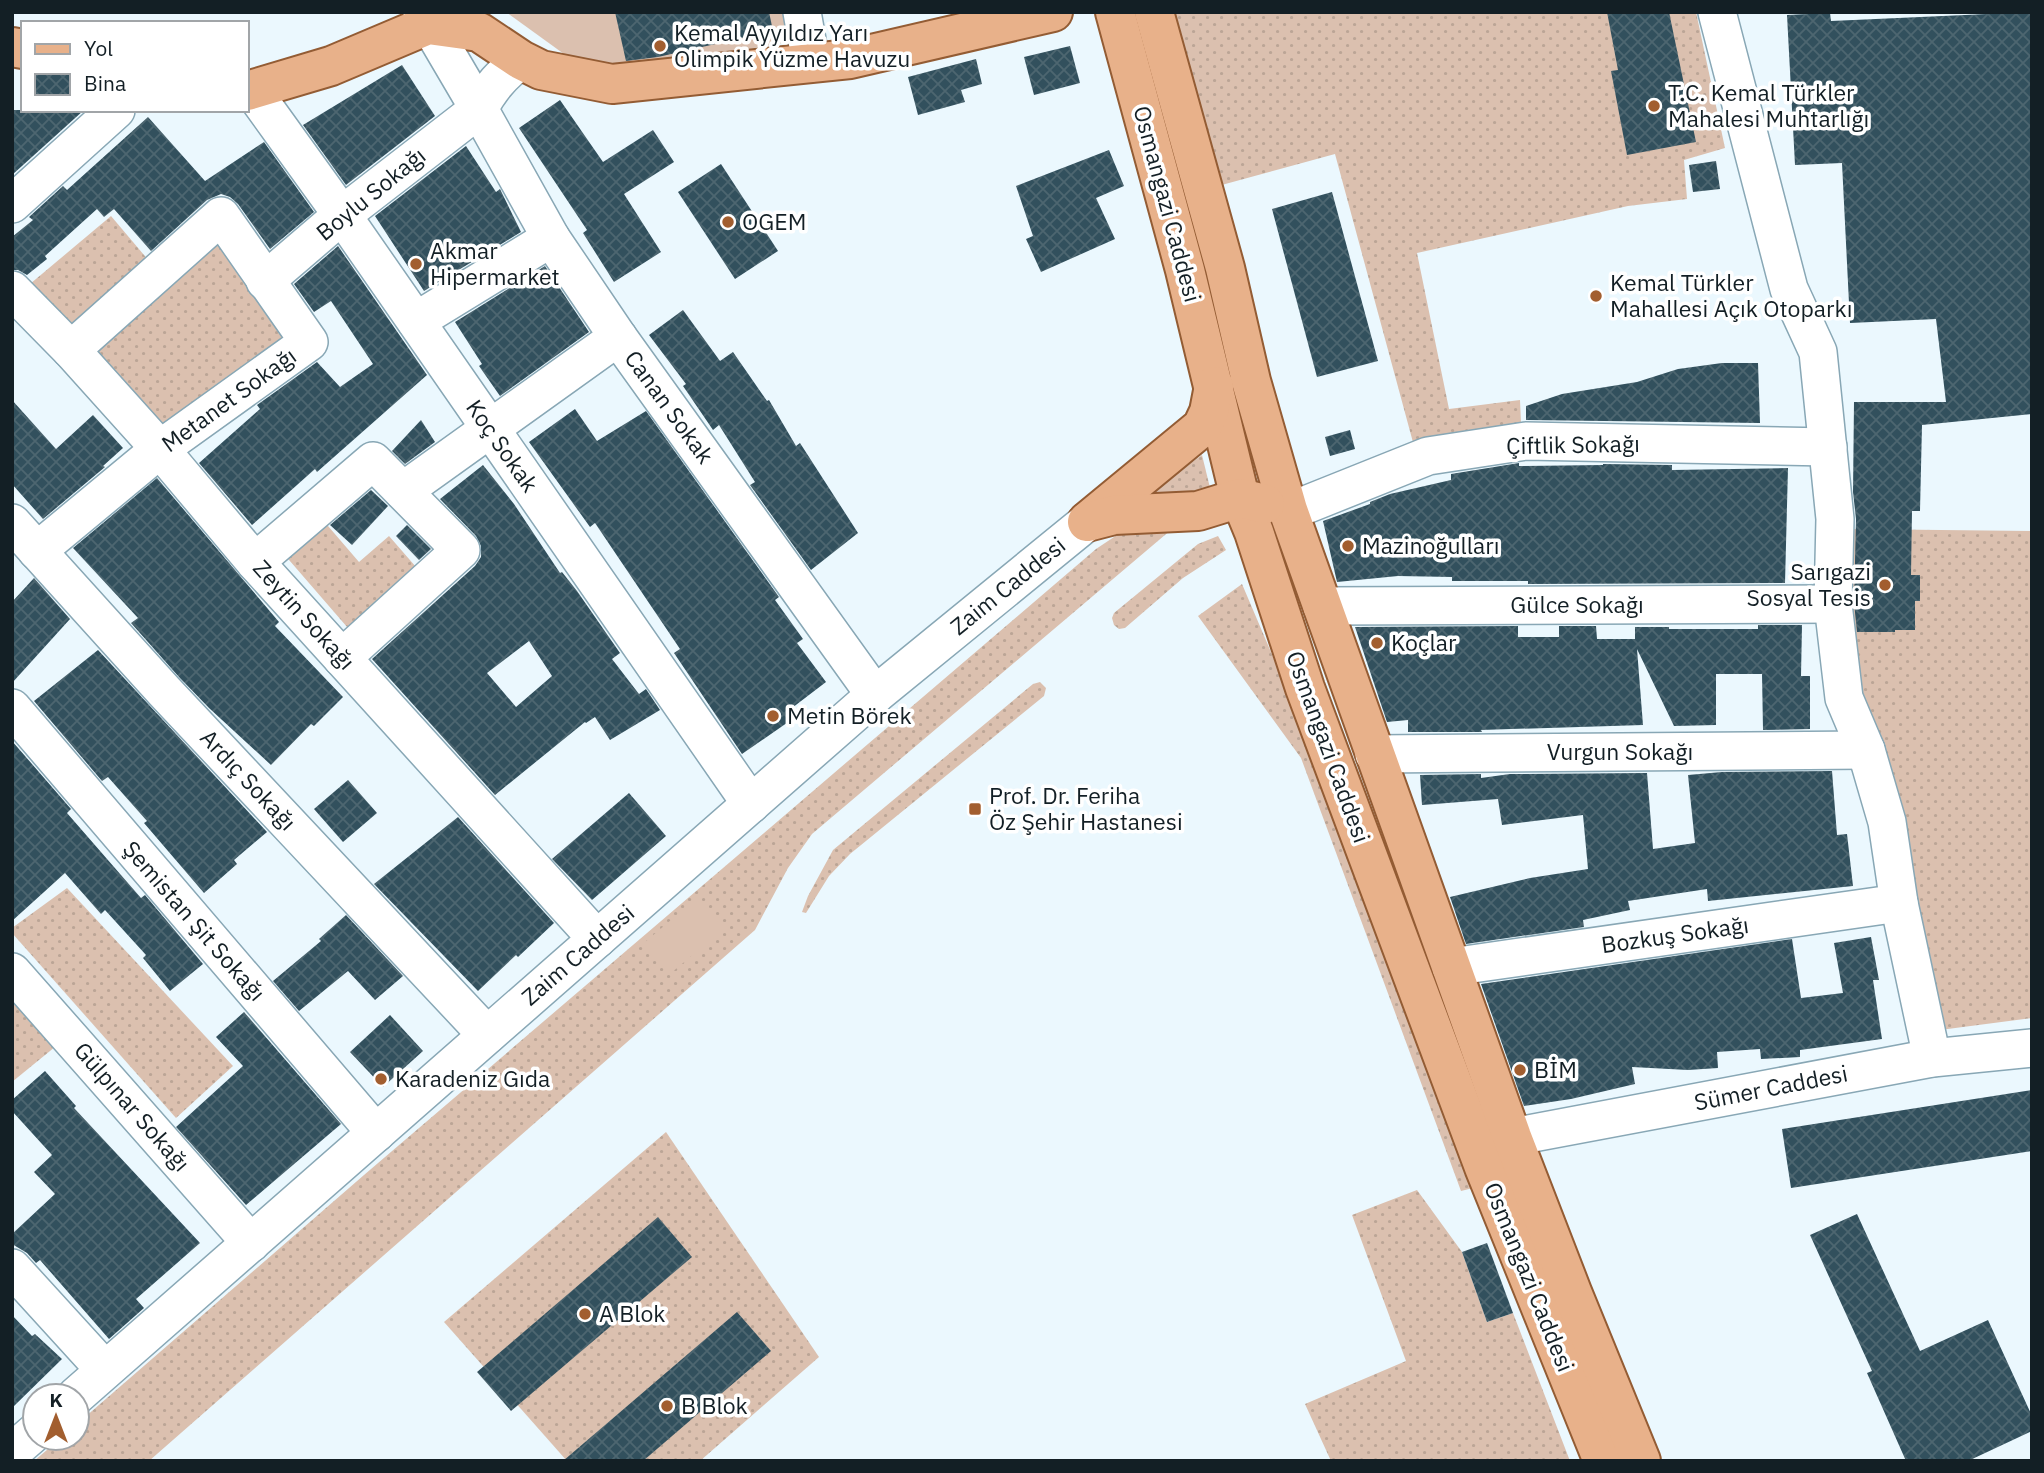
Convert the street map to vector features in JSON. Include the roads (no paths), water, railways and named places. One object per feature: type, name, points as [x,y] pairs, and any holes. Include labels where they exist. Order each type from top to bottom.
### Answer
[{"type":"main road","points":[[249,90],[331,66],[425,19],[479,32],[541,70],[612,84],[850,59],[1053,12]]},
{"type":"main road","name":"Osmangazi Caddesi","points":[[1115,12],[1151,140],[1247,515],[1305,688],[1484,1167],[1603,1461]]},
{"type":"main road","name":"Osmangazi Caddesi","points":[[1154,12],[1225,268],[1251,381],[1287,510],[1512,1137],[1641,1461]]},
{"type":"main road","points":[[1087,522],[1202,427],[1209,412],[1214,386]]},
{"type":"main road","points":[[1087,522],[1114,515],[1198,510],[1247,515],[1287,510]]},
{"type":"street","points":[[802,12],[811,64]]},
{"type":"street","points":[[1717,12],[1789,289],[1818,352],[1835,519],[1833,604],[1844,698],[1866,750],[1887,822],[1899,903],[1932,1058]]},
{"type":"street","name":"Canan Sokak","points":[[425,19],[551,238],[618,337],[875,695]]},
{"type":"street","points":[[479,109],[490,88],[521,60]]},
{"type":"street","name":"Koç Sokak","points":[[249,90],[342,215],[751,804]]},
{"type":"street","name":"Boylu Sokağı","points":[[265,281],[342,215],[479,109]]},
{"type":"street","points":[[12,204],[114,112]]},
{"type":"street","name":"Metanet Sokağı","points":[[24,545],[309,342],[221,216],[71,350]]},
{"type":"street","points":[[416,321],[551,238]]},
{"type":"street","name":"Zeytin Sokağı","points":[[12,290],[71,350],[160,449],[255,562],[597,939]]},
{"type":"street","points":[[403,491],[618,337]]},
{"type":"street","name":"Çiftlik Sokağı","points":[[1287,510],[1428,456],[1526,441],[1828,447]]},
{"type":"street","points":[[255,562],[373,461],[461,550],[342,658]]},
{"type":"street","name":"Zaim Caddesi","points":[[91,1383],[875,695],[1087,522]]},
{"type":"street","name":"Ardıç Sokağı","points":[[24,545],[487,1035]]},
{"type":"street","name":"Gülce Sokağı","points":[[1322,606],[1833,604]]},
{"type":"street","name":"Şemistan Şit Sokağı","points":[[12,708],[376,1133]]},
{"type":"street","name":"Vurgun Sokağı","points":[[1374,754],[1866,750]]},
{"type":"street","name":"Bozkuş Sokağı","points":[[1451,967],[1899,903]]},
{"type":"street","name":"Gülpınar Sokağı","points":[[12,972],[251,1243]]},
{"type":"street","name":"Sümer Caddesi","points":[[1512,1137],[1932,1058],[2032,1048]]},
{"type":"street","points":[[12,1268],[106,1370]]},
{"type":"place","name":"Kemal Ayyıldız Yarı Olimpik Yüzme Havuzu","points":[[660,46]]},
{"type":"place","name":"T.C. Kemal Türkler Mahalesi Muhtarlığı","points":[[1654,106]]},
{"type":"place","name":"OGEM","points":[[728,222]]},
{"type":"place","name":"Akmar Hipermarket","points":[[416,264]]},
{"type":"place","name":"Kemal Türkler Mahallesi Açık Otoparkı","points":[[1596,296]]},
{"type":"place","name":"Mazinoğulları","points":[[1348,546]]},
{"type":"place","name":"Sarıgazi Sosyal Tesis","points":[[1885,585]]},
{"type":"place","name":"Koçlar","points":[[1377,643]]},
{"type":"place","name":"Metin Börek","points":[[773,716]]},
{"type":"place","name":"Prof. Dr. Feriha Öz Şehir Hastanesi","points":[[975,809]]},
{"type":"place","name":"BİM","points":[[1520,1070]]},
{"type":"place","name":"Karadeniz Gıda","points":[[381,1079]]},
{"type":"place","name":"A Blok","points":[[585,1314]]},
{"type":"place","name":"B Blok","points":[[667,1406]]}]
